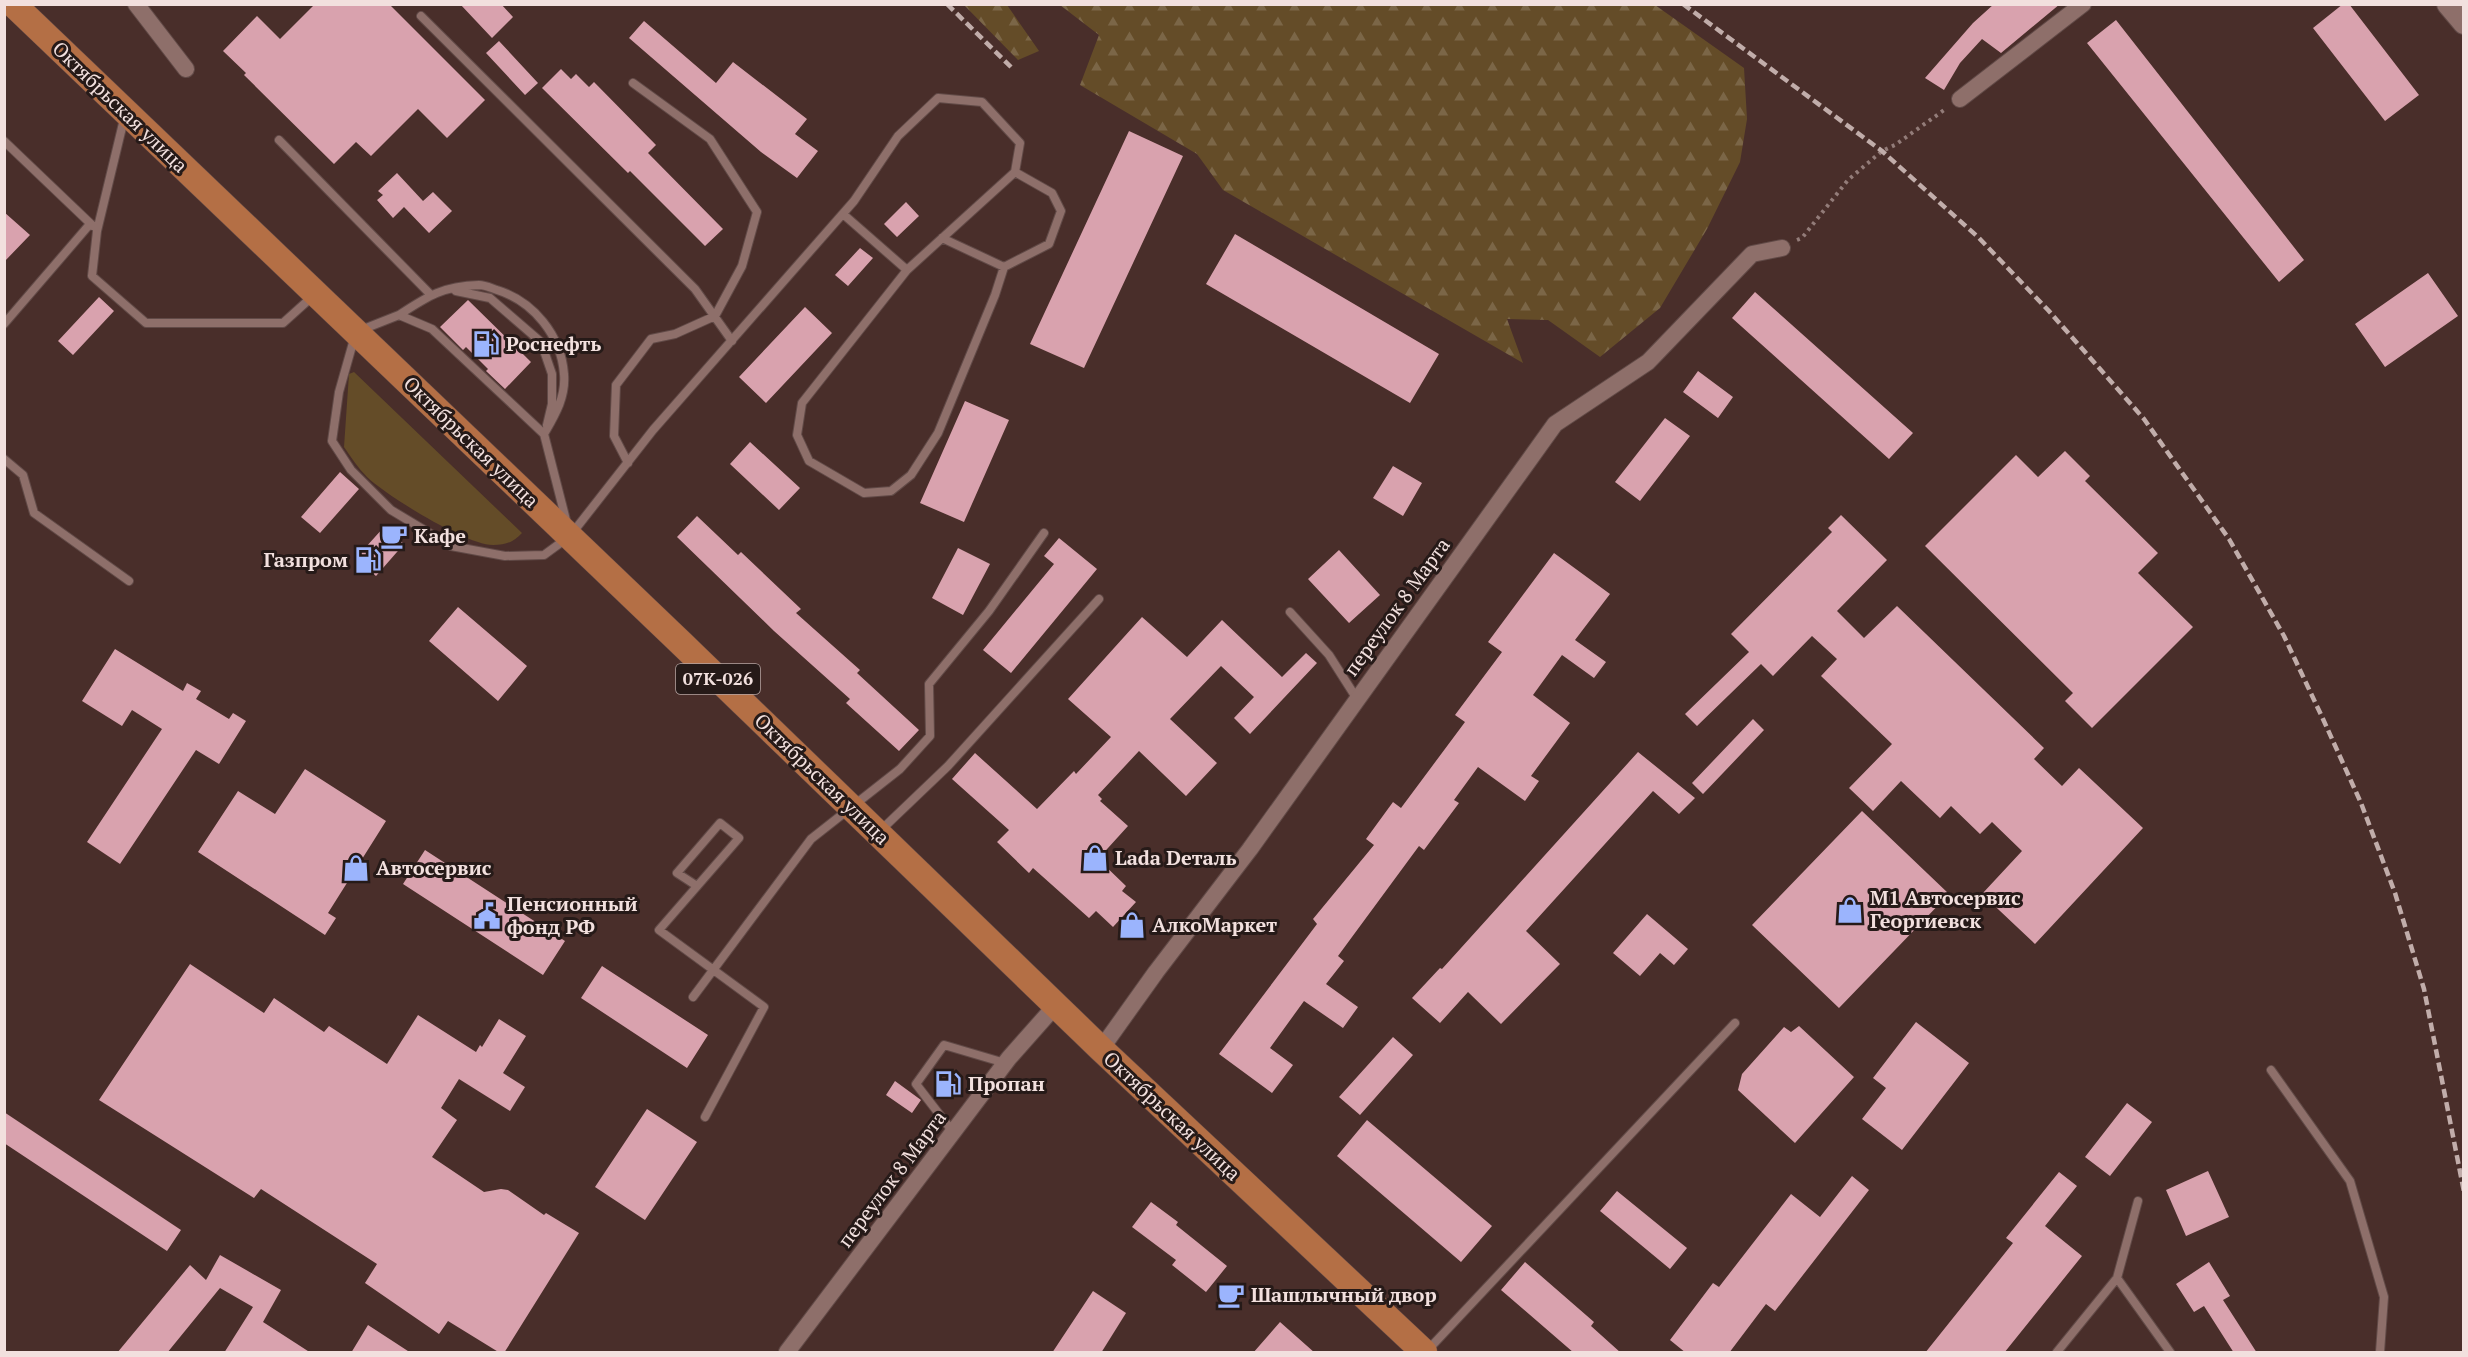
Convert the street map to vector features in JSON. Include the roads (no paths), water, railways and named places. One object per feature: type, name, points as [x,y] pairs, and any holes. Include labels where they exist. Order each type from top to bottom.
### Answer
[{"type":"main road","name":"Октябрьская улица","points":[[13,4],[314,294],[570,536],[1101,1049],[1425,1353]]},
{"type":"street","points":[[136,4],[186,69]]},
{"type":"street","points":[[1960,99],[2083,4]]},
{"type":"street","points":[[2448,4],[2463,23]]},
{"type":"street","name":"переулок 8 Марта","points":[[1101,1049],[1156,972],[1250,849],[1555,424],[1648,362],[1752,254],[1782,248]]},
{"type":"street","name":"переулок 8 Марта","points":[[788,1353],[1005,1063],[1056,1005]]},
{"type":"lane","points":[[422,16],[695,289],[732,340]]},
{"type":"lane","points":[[628,463],[614,436],[616,385],[651,339],[675,334],[715,316],[742,266],[757,212],[710,139],[633,83]]},
{"type":"lane","points":[[544,434],[560,407],[564,375],[557,343],[539,315],[513,295],[482,285],[447,289],[430,294],[399,315],[356,332],[339,392],[332,441],[351,470],[391,510],[451,546],[505,556],[544,555],[570,536],[653,429],[854,201],[898,136],[938,98],[982,102],[1020,142],[1015,172],[907,270],[802,403],[797,435],[809,461],[864,493],[891,491],[911,475],[938,432],[995,295],[1004,267],[1048,244],[1061,211],[1052,193],[1015,172]]},
{"type":"lane","points":[[126,112],[97,231],[92,276],[146,323],[283,323],[314,294]]},
{"type":"lane","points":[[279,140],[430,294]]},
{"type":"lane","points":[[4,141],[97,231]]},
{"type":"lane","points":[[843,214],[907,270]]},
{"type":"lane","points":[[4,324],[90,224]]},
{"type":"lane","points":[[942,238],[1004,267]]},
{"type":"lane","points":[[447,289],[490,298],[541,342],[552,374],[552,404],[544,434],[570,536]]},
{"type":"lane","points":[[399,315],[432,329],[544,434]]},
{"type":"lane","points":[[4,459],[23,475],[34,513],[129,581]]},
{"type":"lane","points":[[693,998],[811,839],[900,769],[930,736],[929,684],[989,611],[1044,533]]},
{"type":"lane","points":[[878,833],[948,766],[1098,599]]},
{"type":"lane","points":[[1290,612],[1329,655],[1357,699]]},
{"type":"lane","points":[[697,886],[676,873],[720,823],[739,838],[659,930],[764,1007],[705,1117]]},
{"type":"lane","points":[[1425,1353],[1735,1023]]},
{"type":"lane","points":[[953,1132],[916,1084],[944,1045],[1005,1063]]},
{"type":"lane","points":[[2271,1070],[2350,1181],[2384,1297],[2380,1353]]},
{"type":"lane","points":[[2057,1353],[2117,1278],[2138,1201]]},
{"type":"lane","points":[[2117,1278],[2170,1353]]},
{"type":"railway","points":[[947,4],[1011,67]]},
{"type":"railway","points":[[1683,4],[1882,151],[1979,238],[2048,310],[2144,419],[2229,539],[2284,636],[2323,719],[2361,803],[2395,893],[2424,989],[2464,1192]]},
{"type":"place","name":"Роснефть","points":[[486,344]]},
{"type":"place","name":"Кафе","points":[[394,536]]},
{"type":"place","name":"Газпром","points":[[368,560]]},
{"type":"place","name":"Lada Dеталь","points":[[1095,858]]},
{"type":"place","name":"Автосервис","points":[[356,868]]},
{"type":"place","name":"М1 Автосервис Георгиевск","points":[[1850,910]]},
{"type":"place","name":"Пенсионный фонд РФ","points":[[487,916]]},
{"type":"place","name":"АлкоМаркет","points":[[1132,925]]},
{"type":"place","name":"Пропан","points":[[948,1084]]},
{"type":"place","name":"Шашлычный двор","points":[[1231,1295]]}]
